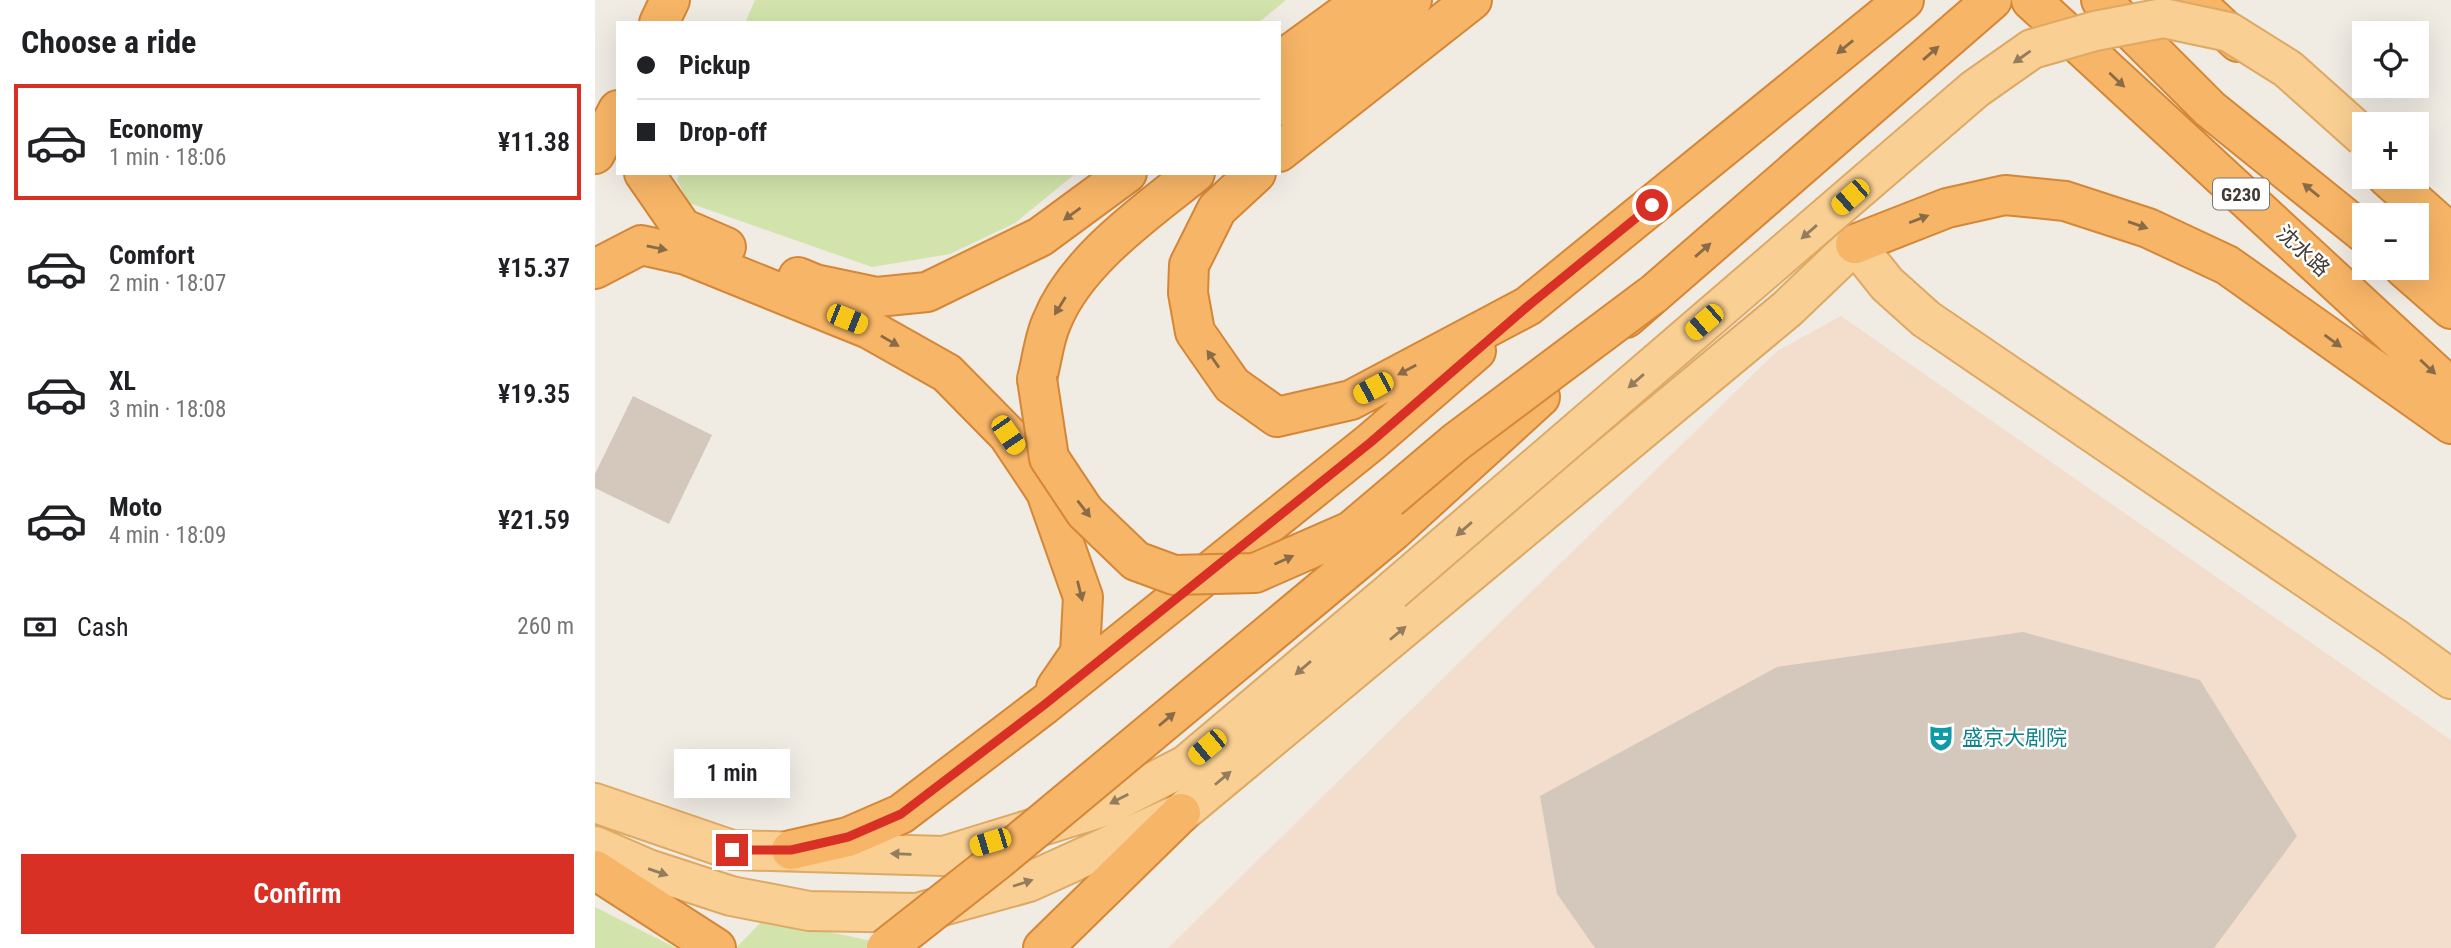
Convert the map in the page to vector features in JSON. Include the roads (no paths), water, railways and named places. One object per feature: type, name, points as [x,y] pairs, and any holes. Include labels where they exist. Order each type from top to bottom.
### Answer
[{"type":"highway","points":[[660,21],[670,0]]},
{"type":"highway","points":[[1281,61],[1364,0]]},
{"type":"highway","points":[[1281,104],[1412,0]]},
{"type":"highway","points":[[1281,150],[1472,0]]},
{"type":"highway","points":[[886,948],[999,859],[1393,531],[1652,295],[1991,0]]},
{"type":"highway","name":"沈水路","points":[[2031,0],[2451,388]]},
{"type":"highway","name":"G230","points":[[2101,0],[2210,109],[2352,222]]},
{"type":"highway","points":[[791,850],[848,837],[901,814],[1044,705],[1371,442],[1528,306],[1901,2]]},
{"type":"highway","points":[[2201,3],[2352,145]]},
{"type":"highway","points":[[595,154],[616,114]]},
{"type":"highway","points":[[645,175],[682,228],[815,284],[877,297],[927,292],[1040,237],[1124,175]]},
{"type":"highway","points":[[1192,175],[1137,219],[1079,276],[1052,320],[1037,379],[1049,458],[1085,512],[1136,561],[1174,575],[1255,573],[1351,531],[1456,442],[1652,295]]},
{"type":"highway","points":[[1254,175],[1217,209],[1189,265],[1188,293],[1195,332],[1232,385],[1277,417],[1351,400],[1528,306]]},
{"type":"highway","points":[[2400,189],[2451,234]]},
{"type":"highway","points":[[1855,244],[1947,208],[2005,195],[2065,201],[2148,228],[2227,265],[2451,424]]},
{"type":"highway","points":[[595,270],[641,245],[686,255],[869,328],[947,373],[1008,435],[1046,492],[1083,597],[1080,653],[1044,705]]},
{"type":"highway","points":[[2429,260],[2451,270]]},
{"type":"highway","points":[[2418,280],[2451,309]]},
{"type":"highway","points":[[1043,948],[1181,813]]},
{"type":"highway","points":[[595,870],[716,948]]},
{"type":"main road","points":[[595,803],[732,850],[944,856],[1105,806],[1187,765],[1975,89],[2032,49],[2095,31],[2163,18],[2229,32],[2288,69],[2352,126]]},
{"type":"main road","points":[[2422,189],[2451,215]]},
{"type":"main road","points":[[595,846],[648,869],[731,896],[809,911],[917,913],[1029,882],[1181,813],[1787,309],[1855,244],[1887,284],[1926,319],[2451,679]]},
{"type":"place","name":"盛京大剧院","points":[[1941,738]]}]
